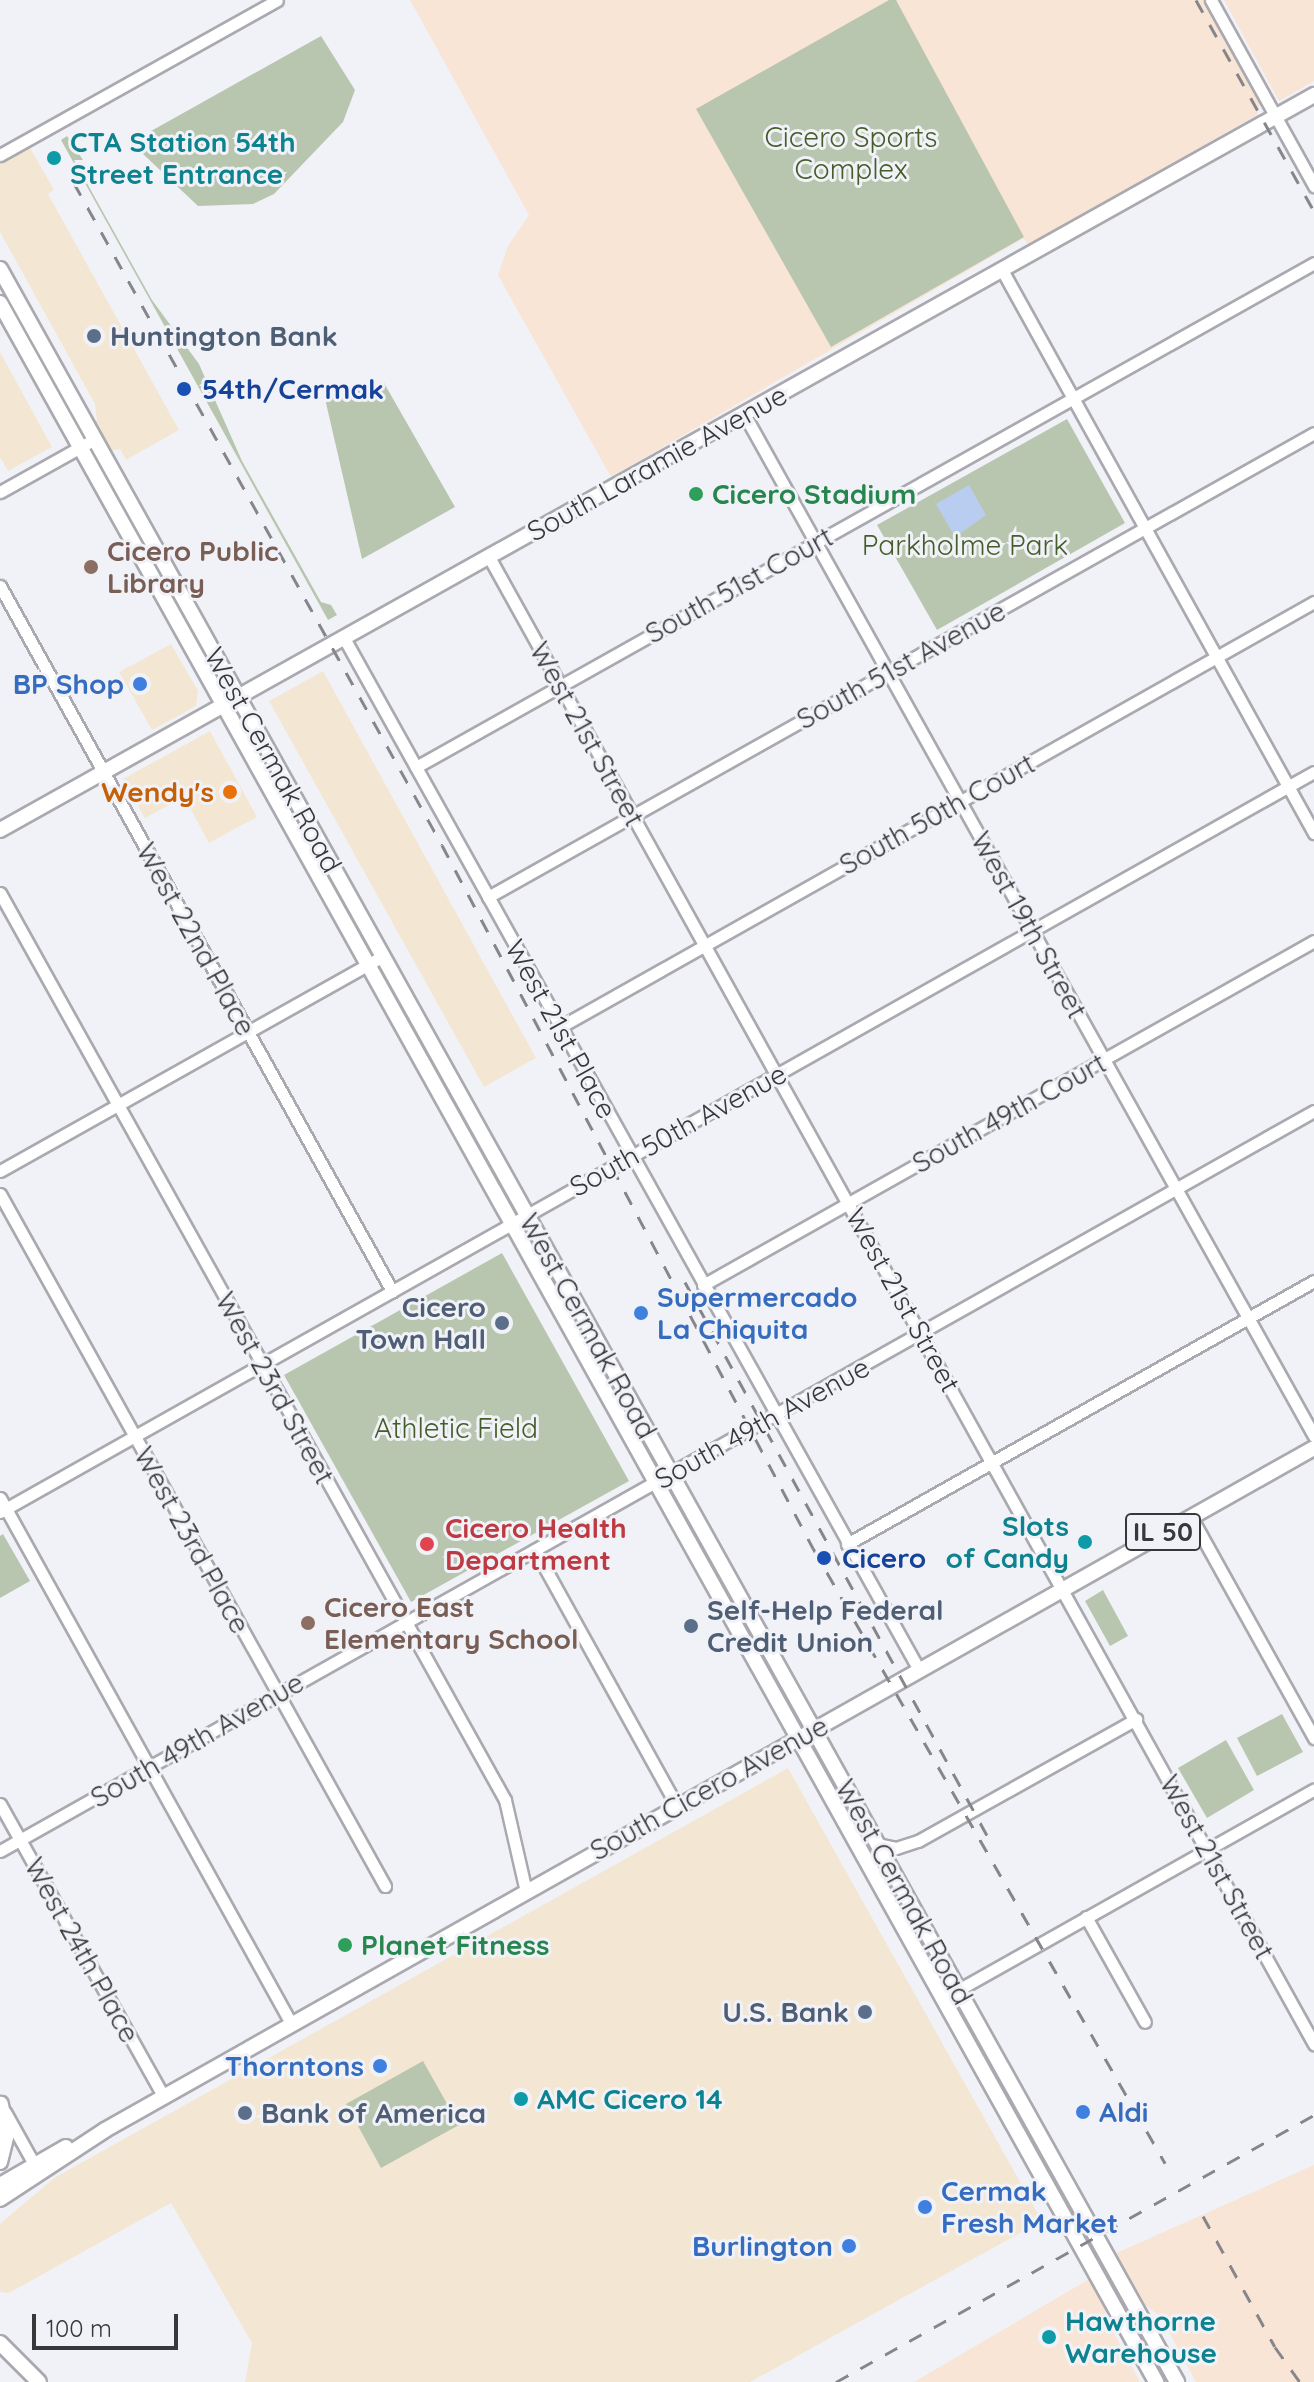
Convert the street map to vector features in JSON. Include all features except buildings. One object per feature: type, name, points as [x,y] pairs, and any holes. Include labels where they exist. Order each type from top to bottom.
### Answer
[{"type":"main road","name":"South Laramie Avenue","points":[[0,830],[1314,95]]},
{"type":"main road","name":"West Cermak Road","points":[[0,269],[1177,2382]]},
{"type":"main road","name":"West Cermak Road","points":[[0,303],[1156,2382]]},
{"type":"main road","name":"South Cicero Avenue","points":[[0,2185],[34,2164],[164,2097],[1314,1448]]},
{"type":"main road","points":[[0,2103],[7,2133],[0,2162]]},
{"type":"main road","name":"South Cicero Avenue","points":[[0,2199],[105,2130]]},
{"type":"main road","points":[[0,2175],[34,2164]]},
{"type":"main road","points":[[0,2343],[39,2382]]},
{"type":"street","points":[[0,155],[277,0]]},
{"type":"street","points":[[1211,0],[1314,186]]},
{"type":"street","name":"South 51st Court","points":[[416,767],[1314,263]]},
{"type":"street","points":[[1002,270],[1314,833]]},
{"type":"street","name":"West 19th Street","points":[[744,414],[1314,1436]]},
{"type":"street","name":"South 51st Avenue","points":[[488,897],[1314,433]]},
{"type":"street","points":[[0,492],[95,439]]},
{"type":"street","name":"West 21st Street","points":[[489,557],[1314,2044]]},
{"type":"street","name":"West 22nd Place","points":[[0,586],[392,1291]]},
{"type":"street","name":"South 50th Court","points":[[560,1027],[1314,602]]},
{"type":"street","name":"West 21st Place","points":[[344,638],[919,1670]]},
{"type":"street","name":"South 50th Avenue","points":[[2,1506],[134,1436],[1314,772]]},
{"type":"street","name":"West 23rd Street","points":[[0,893],[505,1800],[526,1892]]},
{"type":"street","name":"South 49th Court","points":[[703,1285],[1314,941]]},
{"type":"street","points":[[0,1171],[383,956]]},
{"type":"street","name":"South 49th Avenue","points":[[0,1851],[1314,1111]]},
{"type":"street","name":"West 23rd Place","points":[[0,1194],[385,1886]]},
{"type":"street","points":[[847,1544],[1314,1281]]},
{"type":"street","points":[[2,1506],[292,2025]]},
{"type":"street","points":[[1191,1517],[1314,1738]]},
{"type":"street","points":[[535,1550],[677,1806]]},
{"type":"street","points":[[877,1844],[896,1848],[918,1841],[1136,1719]]},
{"type":"street","points":[[942,1999],[1314,1789]]},
{"type":"street","name":"West 24th Place","points":[[0,1804],[164,2097]]},
{"type":"street","points":[[1086,1917],[1145,2022]]},
{"type":"street","points":[[0,2103],[34,2164]]},
{"type":"shaded area","points":[[410,0],[1203,0],[1260,103],[1257,115],[1028,245],[1024,238],[611,477],[498,275],[508,246],[529,215]]},
{"type":"shaded area","points":[[1224,0],[1314,0],[1314,81],[1279,101]]},
{"type":"shaded area","points":[[29,146],[54,190],[48,194],[179,430],[126,460],[120,449],[108,451],[92,423],[97,420],[95,404],[0,232],[0,163]]},
{"type":"shaded area","points":[[0,352],[52,447],[8,471],[0,457]]},
{"type":"shaded area","points":[[171,644],[198,691],[196,706],[152,730],[119,672]]},
{"type":"shaded area","points":[[323,671],[536,1058],[484,1087],[269,701]]},
{"type":"shaded area","points":[[210,731],[257,817],[209,843],[184,797],[145,818],[123,779]]},
{"type":"shaded area","points":[[788,1768],[1042,2221],[750,2382],[245,2382],[252,2343],[171,2203],[9,2293],[0,2292],[0,2224],[54,2178]]},
{"type":"shaded area","points":[[1314,2165],[1314,2382],[1196,2382],[1161,2317],[1132,2295],[1112,2255]]},
{"type":"shaded area","name":"Hawthorne Warehouse","points":[[1091,2278],[1108,2298],[1105,2316],[1140,2382],[914,2382]]},
{"type":"green space","name":"Cicero Sports Complex","points":[[889,0],[896,0],[1024,237],[831,347],[696,109]]},
{"type":"green space","points":[[321,36],[355,90],[343,122],[274,194],[253,204],[198,206],[143,154],[135,140]]},
{"type":"green space","points":[[67,136],[83,160],[74,160],[152,300],[199,364],[242,461],[321,602],[331,605],[337,615],[328,620],[61,140]]},
{"type":"green space","points":[[384,383],[455,507],[362,559],[326,403],[332,387],[351,390]]},
{"type":"green space","name":"Parkholme Park","points":[[1067,419],[1125,523],[937,630],[877,525]]},
{"type":"green space","name":"Athletic Field","points":[[502,1253],[629,1481],[411,1602],[284,1375]]},
{"type":"green space","points":[[3,1534],[30,1581],[0,1598],[0,1536]]},
{"type":"green space","points":[[1103,1590],[1128,1636],[1110,1646],[1085,1601]]},
{"type":"green space","points":[[1282,1714],[1303,1752],[1257,1776],[1237,1738]]},
{"type":"green space","points":[[1226,1740],[1254,1790],[1207,1818],[1178,1768]]},
{"type":"green space","points":[[423,2061],[459,2125],[381,2168],[346,2104]]},
{"type":"water","points":[[969,485],[986,515],[955,537],[936,504]]},
{"type":"railway","points":[[1196,0],[1314,211]]},
{"type":"railway","points":[[74,183],[442,845],[813,1548],[1165,2163]]},
{"type":"railway","points":[[685,1282],[988,1837]]},
{"type":"railway","points":[[836,2382],[1314,2115]]},
{"type":"railway","points":[[1203,2216],[1275,2347],[1300,2382]]},
{"type":"place","name":"CTA Station 54th Street Entrance","points":[[54,158]]},
{"type":"place","name":"Huntington Bank","points":[[94,336]]},
{"type":"place","name":"54th/Cermak","points":[[184,389]]},
{"type":"place","name":"Cicero Stadium","points":[[696,494]]},
{"type":"place","name":"Cicero Public Library","points":[[91,567]]},
{"type":"place","name":"BP Shop","points":[[140,684]]},
{"type":"place","name":"Wendy's","points":[[230,792]]},
{"type":"place","name":"Supermercado La Chiquita","points":[[641,1313]]},
{"type":"place","name":"Cicero Town Hall","points":[[502,1323]]},
{"type":"place","name":"Slots of Candy","points":[[1085,1542]]},
{"type":"place","name":"Cicero Health Department","points":[[427,1544]]},
{"type":"place","name":"Cicero","points":[[824,1558]]},
{"type":"place","name":"Cicero East Elementary School","points":[[308,1623]]},
{"type":"place","name":"Self-Help Federal Credit Union","points":[[691,1626]]},
{"type":"place","name":"Planet Fitness","points":[[345,1945]]},
{"type":"place","name":"U.S. Bank","points":[[865,2012]]},
{"type":"place","name":"Thorntons","points":[[380,2066]]},
{"type":"place","name":"AMC Cicero 14","points":[[521,2099]]},
{"type":"place","name":"Aldi","points":[[1083,2112]]},
{"type":"place","name":"Bank of America","points":[[245,2113]]},
{"type":"place","name":"Cermak Fresh Market","points":[[925,2207]]},
{"type":"place","name":"Burlington","points":[[849,2246]]},
{"type":"place","name":"Hawthorne Warehouse","points":[[1049,2337]]}]
